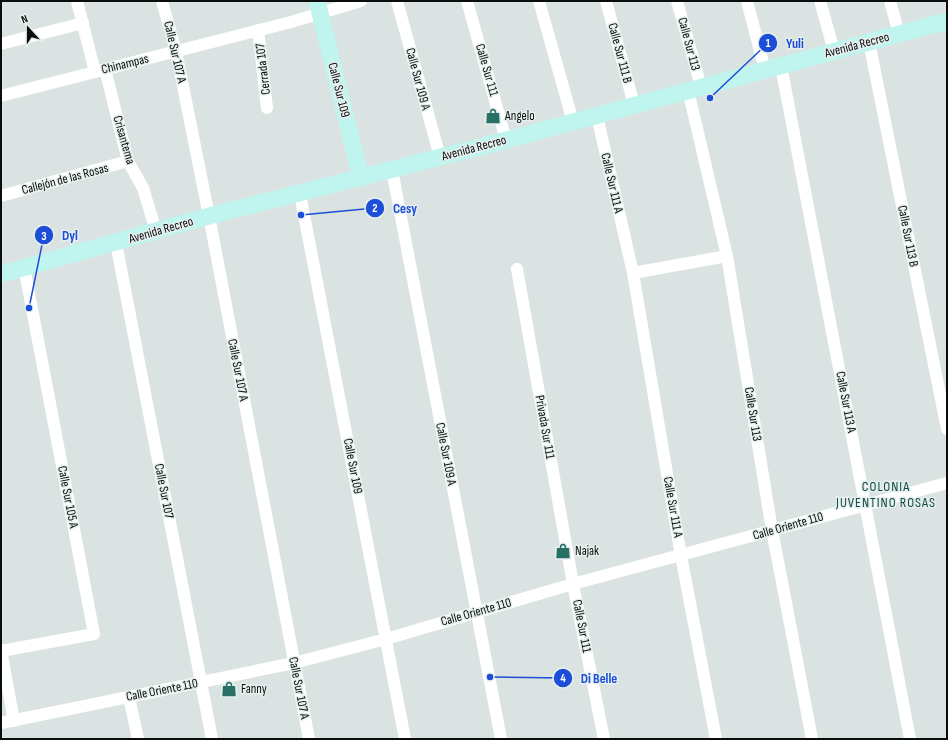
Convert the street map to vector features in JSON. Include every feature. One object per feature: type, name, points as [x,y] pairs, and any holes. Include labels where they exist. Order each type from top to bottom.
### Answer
[{"type":"street","name":"Crisantema","points":[[77,1],[128,161],[143,188],[156,231]]},
{"type":"street","name":"Calle Sur 107 A","points":[[162,1],[176,51],[209,216],[309,739]]},
{"type":"street","name":"Chinampas","points":[[1,96],[258,30],[318,8],[362,1]]},
{"type":"street","name":"Calle Sur 109 A","points":[[397,1],[440,157]]},
{"type":"street","name":"Calle Sur 111","points":[[468,1],[506,140]]},
{"type":"street","points":[[538,1],[572,122]]},
{"type":"street","name":"Calle Sur 111 B","points":[[606,1],[634,105]]},
{"type":"street","name":"Calle Sur 113","points":[[677,1],[727,256],[772,530],[812,739]]},
{"type":"street","name":"Calle Sur 113 A","points":[[747,1],[773,68],[866,504],[910,739]]},
{"type":"street","points":[[820,1],[834,51]]},
{"type":"street","points":[[890,1],[899,34]]},
{"type":"street","name":"Calle Sur 109","points":[[318,8],[361,178]]},
{"type":"street","name":"Avenida Recreo","points":[[1,274],[209,216],[300,194],[506,140],[947,21]]},
{"type":"street","points":[[1,44],[83,23]]},
{"type":"street","name":"Cerrada 107","points":[[258,30],[267,108]]},
{"type":"street","name":"Calle Sur 113 B","points":[[869,42],[947,429]]},
{"type":"street","name":"Calle Sur 111 A","points":[[596,116],[633,273],[681,556],[716,739]]},
{"type":"street","name":"Callejón de las Rosas","points":[[1,196],[128,161]]},
{"type":"street","name":"Calle Sur 109 A","points":[[392,170],[501,739]]},
{"type":"street","name":"Calle Sur 109","points":[[300,194],[405,739]]},
{"type":"street","name":"Calle Sur 107","points":[[116,243],[212,739]]},
{"type":"street","points":[[633,273],[727,256]]},
{"type":"street","name":"Calle Sur 105 A","points":[[1,651],[94,634],[24,267]]},
{"type":"street","name":"Privada Sur 111","points":[[517,269],[573,584]]},
{"type":"street","name":"Calle Oriente 110","points":[[1,723],[294,663],[386,639],[573,584],[947,483]]},
{"type":"street","name":"Calle Sur 111","points":[[573,584],[604,739]]},
{"type":"street","points":[[1,651],[14,720]]},
{"type":"street","points":[[129,696],[138,739]]},
{"type":"place","name":"Yuli","points":[[710,98]]},
{"type":"place","name":"Angelo","points":[[493,116]]},
{"type":"place","name":"Cesy","points":[[301,215]]},
{"type":"place","name":"Dyl","points":[[29,308]]},
{"type":"place","name":"Najak","points":[[563,551]]},
{"type":"place","name":"Di Belle","points":[[490,677]]},
{"type":"place","name":"Fanny","points":[[229,689]]},
{"type":"district","name":"COLONIA JUVENTINO ROSAS","points":[[886,494]]}]
